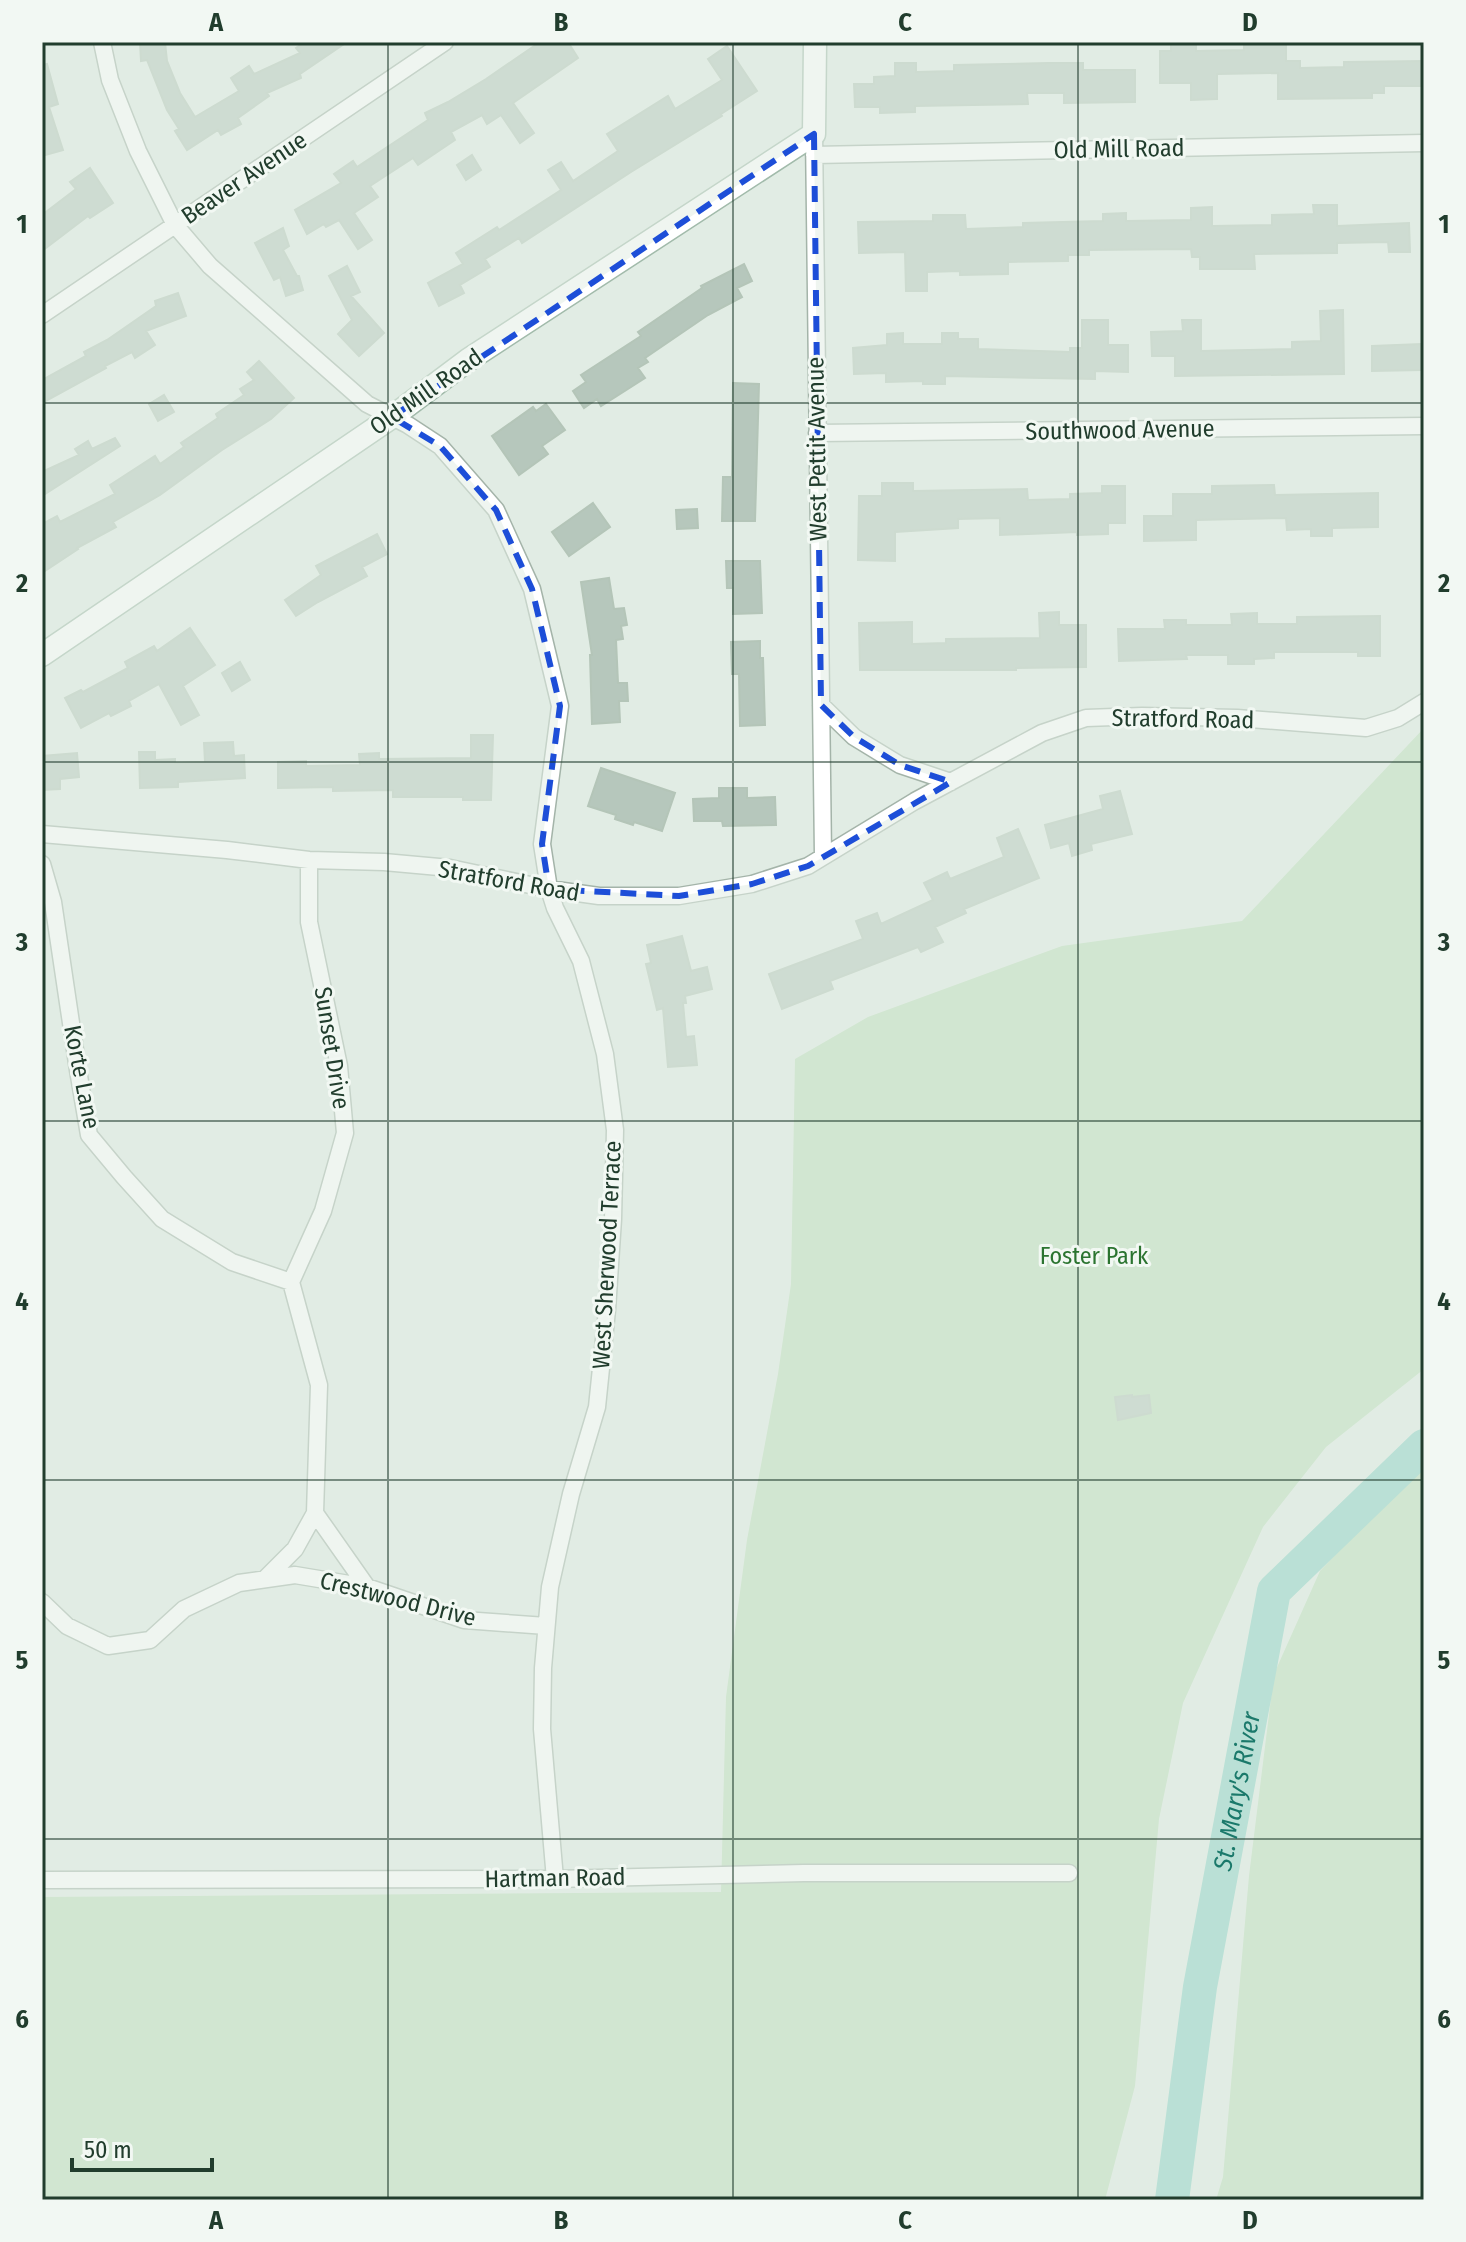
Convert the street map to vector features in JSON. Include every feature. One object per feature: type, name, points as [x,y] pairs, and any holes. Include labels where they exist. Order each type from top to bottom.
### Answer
[{"type":"main road","name":"West Pettit Avenue","points":[[814,145],[815,42]]},
{"type":"main road","name":"Old Mill Road","points":[[42,655],[392,417],[468,360],[814,145]]},
{"type":"street","name":"West Sherwood Terrace","points":[[102,42],[115,94],[138,151],[175,225],[210,266],[367,404],[440,446],[496,510],[532,589],[560,706],[542,844],[549,889],[581,961],[605,1054],[615,1130],[613,1219],[597,1407],[571,1494],[550,1587],[546,1626],[542,1729],[555,1879]]},
{"type":"street","name":"Beaver Avenue","points":[[42,315],[445,42]]},
{"type":"street","name":"Old Mill Road","points":[[814,145],[1424,143]]},
{"type":"street","name":"West Pettit Avenue","points":[[814,145],[823,856]]},
{"type":"street","name":"Southwood Avenue","points":[[817,433],[1424,426]]},
{"type":"street","name":"Stratford Road","points":[[42,834],[309,860],[450,868],[599,896],[679,896],[752,884],[808,866],[915,801],[1042,733],[1086,718],[1237,718],[1366,728],[1398,718],[1424,702]]},
{"type":"street","points":[[821,705],[854,737],[888,758],[951,782]]},
{"type":"street","name":"Sunset Drive","points":[[291,1282],[323,1211],[345,1133],[339,1066],[309,922],[309,860]]},
{"type":"street","name":"Korte Lane","points":[[42,864],[53,902],[89,1135],[162,1219],[232,1262],[291,1282]]},
{"type":"street","points":[[265,1579],[295,1549],[315,1513],[319,1385],[291,1282]]},
{"type":"street","points":[[315,1513],[367,1587]]},
{"type":"street","name":"Crestwood Drive","points":[[42,1602],[67,1626],[108,1646],[150,1640],[184,1609],[239,1583],[295,1575],[367,1587],[464,1620],[546,1626]]},
{"type":"street","name":"Hartman Road","points":[[42,1880],[555,1879],[804,1873],[1069,1873]]},
{"type":"highlighted area","points":[[814,134],[821,705],[854,737],[900,765],[951,782],[808,866],[752,884],[679,896],[549,889],[542,844],[560,706],[532,589],[496,510],[440,446],[392,417]]},
{"type":"green space","name":"Foster Park","points":[[1424,728],[1424,1369],[1326,1447],[1263,1527],[1183,1703],[1159,1819],[1135,2086],[1105,2200],[42,2200],[42,1897],[721,1892],[726,1697],[747,1540],[778,1374],[791,1284],[795,1059],[868,1017],[1062,946],[1242,921]]},
{"type":"green space","points":[[1424,1461],[1424,2200],[1216,2200],[1223,2177],[1249,1876],[1274,1674],[1320,1571]]},
{"type":"building","points":[[140,42],[165,42],[167,61],[180,93],[195,117],[239,91],[231,78],[249,66],[254,74],[300,53],[296,48],[305,42],[347,42],[300,74],[301,78],[267,93],[269,96],[238,118],[241,124],[221,135],[218,130],[187,150],[175,131],[179,129],[167,110],[147,60],[141,61]]},
{"type":"building","points":[[540,42],[568,42],[578,58],[513,103],[534,133],[520,143],[501,115],[487,124],[482,115],[451,132],[455,140],[418,165],[413,158],[370,186],[378,197],[354,213],[372,240],[358,249],[339,220],[307,234],[295,210],[341,183],[334,174],[353,161],[357,167],[428,120],[425,113],[486,79]]},
{"type":"building","points":[[1171,42],[1196,42],[1196,51],[1244,50],[1244,42],[1286,42],[1286,61],[1300,61],[1300,68],[1344,67],[1344,62],[1424,61],[1424,86],[1384,86],[1384,93],[1372,93],[1372,98],[1278,99],[1278,73],[1217,74],[1217,99],[1191,100],[1191,83],[1160,83],[1160,51],[1171,51]]},
{"type":"building","points":[[727,46],[757,91],[522,243],[519,238],[485,259],[490,267],[460,285],[464,293],[439,306],[428,283],[463,264],[456,253],[497,227],[499,230],[561,190],[548,170],[561,162],[573,181],[618,151],[607,134],[668,96],[675,109],[722,80],[708,59]]},
{"type":"building","points":[[895,63],[916,63],[916,72],[954,71],[954,65],[1049,63],[1083,63],[1083,70],[1135,70],[1135,102],[1064,103],[1064,93],[1027,93],[1028,104],[915,106],[915,112],[880,113],[880,107],[855,107],[854,84],[874,84],[874,77],[895,76]]},
{"type":"building","points":[[47,64],[58,104],[49,107],[63,150],[42,156],[42,65]]},
{"type":"building","points":[[472,155],[481,170],[466,180],[457,165]]},
{"type":"building","points":[[90,168],[113,203],[90,218],[88,216],[42,251],[42,215],[76,189],[70,182]]},
{"type":"building","points":[[1313,205],[1337,205],[1337,226],[1409,223],[1410,252],[1389,252],[1388,242],[1337,243],[1337,253],[1254,254],[1255,269],[1200,269],[1200,257],[1192,257],[1191,249],[1089,250],[1089,255],[1068,255],[1068,261],[1008,262],[1008,274],[927,272],[927,291],[906,291],[905,252],[859,253],[858,222],[933,221],[933,215],[965,215],[966,229],[1023,227],[1023,223],[1103,221],[1103,214],[1126,213],[1126,221],[1191,220],[1191,208],[1212,207],[1212,226],[1272,225],[1272,215],[1314,214]]},
{"type":"building","points":[[283,228],[289,246],[283,250],[299,276],[303,290],[286,296],[280,277],[274,280],[255,243]]},
{"type":"building","points":[[744,264],[752,281],[737,288],[742,297],[708,315],[645,358],[648,362],[638,368],[645,378],[601,406],[597,399],[584,408],[573,391],[586,382],[581,375],[641,336],[638,332],[701,286]]},
{"type":"building","points":[[347,266],[360,292],[351,296],[384,333],[359,356],[338,334],[352,320],[329,276]]},
{"type":"building","points":[[178,293],[186,316],[146,331],[155,345],[135,358],[132,352],[42,403],[42,380],[86,356],[84,352],[156,306],[155,301]]},
{"type":"building","points":[[1343,310],[1344,374],[1175,376],[1175,356],[1152,356],[1151,332],[1183,331],[1182,320],[1201,320],[1201,351],[1292,349],[1292,342],[1321,341],[1320,311]]},
{"type":"building","points":[[1082,320],[1108,320],[1108,345],[1128,345],[1128,372],[1095,371],[1095,379],[945,376],[945,384],[886,382],[886,373],[854,374],[853,348],[887,345],[887,334],[903,333],[903,344],[942,344],[942,333],[958,333],[958,339],[978,339],[978,349],[1070,352],[1070,348],[1082,348]]},
{"type":"building","points":[[1421,344],[1422,370],[1372,371],[1372,346]]},
{"type":"building","points":[[259,361],[294,398],[271,419],[160,495],[113,522],[116,527],[77,548],[42,573],[42,524],[57,516],[60,522],[115,494],[110,485],[155,456],[160,464],[184,447],[181,443],[218,418],[216,414],[244,395],[240,389],[254,380],[247,372]]},
{"type":"building","points":[[733,383],[759,384],[755,521],[722,521],[723,477],[732,477]]},
{"type":"building","points":[[164,395],[174,412],[158,421],[149,404]]},
{"type":"building","points":[[546,404],[565,430],[542,446],[548,454],[519,475],[492,436],[533,407],[536,411]]},
{"type":"building","points":[[115,438],[120,446],[42,496],[42,472],[79,455],[75,449],[88,441],[92,449]]},
{"type":"building","points":[[882,483],[913,483],[913,491],[1027,489],[1028,500],[1070,499],[1070,494],[1102,493],[1102,486],[1125,486],[1125,523],[1108,523],[1108,534],[1000,535],[1000,518],[958,519],[958,528],[895,532],[895,561],[858,560],[859,496],[882,496]]},
{"type":"building","points":[[1274,485],[1275,495],[1378,493],[1378,527],[1332,528],[1332,536],[1311,536],[1311,529],[1287,530],[1286,518],[1196,520],[1196,540],[1144,541],[1144,516],[1173,516],[1173,494],[1212,494],[1212,486]]},
{"type":"building","points":[[593,503],[610,527],[569,556],[552,532]]},
{"type":"building","points":[[697,509],[698,528],[677,529],[676,510]]},
{"type":"building","points":[[377,534],[387,554],[362,567],[367,576],[296,616],[285,600],[321,575],[316,566]]},
{"type":"building","points":[[726,561],[760,561],[762,613],[733,614],[733,588],[727,588]]},
{"type":"building","points":[[609,578],[614,609],[624,608],[627,625],[621,626],[623,639],[616,640],[618,683],[627,683],[628,701],[619,701],[620,722],[592,724],[592,655],[581,582]]},
{"type":"building","points":[[1059,612],[1059,625],[1086,625],[1086,667],[860,670],[859,623],[912,622],[912,644],[946,643],[946,639],[1040,638],[1039,613]]},
{"type":"building","points":[[1257,613],[1257,624],[1297,624],[1297,617],[1380,616],[1380,656],[1358,656],[1358,652],[1274,652],[1274,658],[1254,659],[1254,664],[1228,664],[1228,655],[1119,661],[1118,629],[1165,629],[1164,620],[1186,620],[1186,625],[1232,625],[1231,614]]},
{"type":"building","points":[[190,628],[215,665],[183,686],[199,715],[181,725],[159,684],[129,701],[131,706],[111,716],[109,713],[81,728],[65,698],[128,668],[125,662],[154,646],[157,651]]},
{"type":"building","points":[[760,641],[765,725],[740,726],[739,674],[732,674],[731,642]]},
{"type":"building","points":[[240,662],[250,680],[232,691],[222,673]]},
{"type":"building","points":[[471,735],[493,735],[491,800],[393,797],[393,790],[278,788],[278,762],[306,761],[306,766],[360,765],[359,754],[379,753],[379,759],[471,758]]},
{"type":"building","points":[[233,742],[234,756],[244,755],[245,778],[178,782],[178,787],[140,788],[139,752],[155,752],[155,760],[205,762],[204,743]]},
{"type":"building","points":[[77,753],[79,777],[60,779],[60,789],[42,790],[42,756]]},
{"type":"building","points":[[601,768],[675,793],[662,831],[615,819],[616,815],[588,806]]},
{"type":"building","points":[[719,788],[747,788],[747,798],[775,797],[776,825],[723,826],[722,821],[694,821],[693,799],[719,798]]},
{"type":"building","points":[[1120,791],[1132,834],[1091,844],[1092,850],[1072,856],[1069,843],[1051,848],[1045,825],[1103,809],[1100,796]]},
{"type":"building","points":[[1018,829],[1039,878],[964,909],[966,913],[935,927],[943,942],[921,952],[918,947],[830,981],[833,989],[782,1009],[769,974],[863,939],[856,921],[877,913],[881,924],[933,900],[924,883],[947,872],[950,879],[1004,857],[997,838]]},
{"type":"building","points":[[682,936],[691,971],[707,967],[712,989],[685,996],[686,1003],[683,1003],[686,1037],[694,1036],[697,1065],[668,1067],[663,1008],[657,1010],[646,964],[651,963],[647,945]]},
{"type":"building","points":[[1149,1395],[1151,1413],[1118,1420],[1115,1397]]},
{"type":"waterway","name":"St. Mary's River","points":[[1172,2200],[1200,1987],[1274,1591],[1424,1446]]}]
